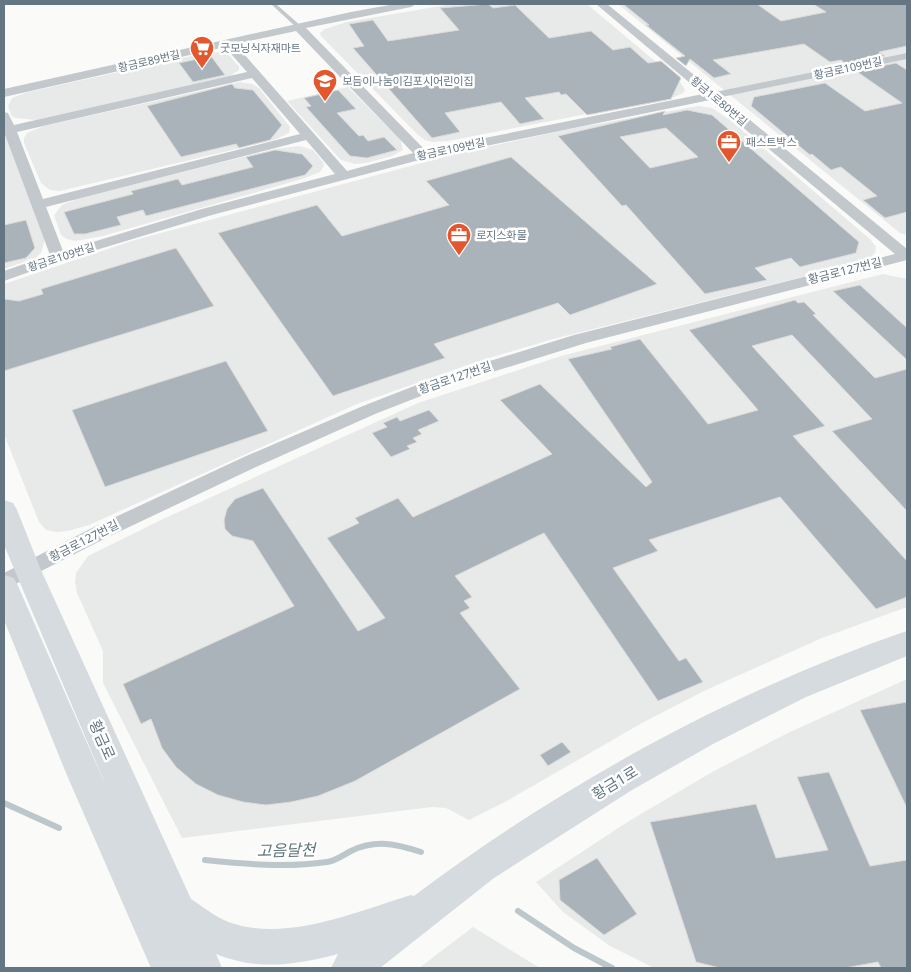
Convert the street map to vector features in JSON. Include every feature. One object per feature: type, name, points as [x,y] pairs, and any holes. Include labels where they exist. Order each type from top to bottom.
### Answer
[{"type":"street","name":"황금로89번길","points":[[4,93],[410,4]]},
{"type":"street","name":"황금1로80번길","points":[[600,4],[907,256]]},
{"type":"street","points":[[299,27],[422,155]]},
{"type":"street","points":[[228,43],[343,175]]},
{"type":"street","name":"황금로109번길","points":[[4,276],[58,256],[343,175],[422,155],[907,56]]},
{"type":"street","points":[[10,130],[254,74]]},
{"type":"street","points":[[4,116],[58,256]]},
{"type":"street","points":[[39,204],[308,136]]},
{"type":"street","name":"황금로127번길","points":[[12,579],[101,532],[250,462],[369,410],[438,383],[599,334],[907,256]]},
{"type":"street","points":[[4,510],[12,579],[83,773],[163,914],[203,968]]},
{"type":"street","name":"황금1로","points":[[350,968],[482,866],[620,779],[702,734],[795,688],[907,642]]},
{"type":"street","points":[[163,914],[241,945],[281,948],[426,908]]},
{"type":"street","points":[[376,968],[426,908]]},
{"type":"street","points":[[153,968],[163,914]]},
{"type":"street","points":[[163,914],[170,968]]},
{"type":"lane","points":[[273,4],[299,27]]},
{"type":"shaded area","points":[[452,4],[587,4],[681,83],[685,90],[674,97],[448,141],[432,142],[425,140],[320,33],[325,29],[347,22]]},
{"type":"shaded area","points":[[618,4],[907,4],[907,235],[900,233]]},
{"type":"shaded area","points":[[210,52],[225,53],[230,56],[239,67],[239,70],[230,76],[36,120],[15,118],[11,115],[8,106],[12,98],[28,92]]},
{"type":"shaded area","points":[[240,82],[252,84],[259,88],[290,127],[289,133],[274,140],[60,191],[50,190],[41,183],[24,143],[27,133],[44,126]]},
{"type":"shaded area","points":[[348,87],[401,140],[403,150],[392,156],[366,163],[355,164],[341,160],[287,101]]},
{"type":"shaded area","points":[[698,106],[712,108],[730,120],[870,239],[876,247],[875,253],[870,258],[858,263],[553,339],[479,361],[357,404],[89,525],[68,531],[56,532],[46,530],[39,522],[4,434],[4,284],[135,240],[455,154],[569,129]]},
{"type":"shaded area","points":[[4,132],[45,239],[41,253],[35,258],[4,269]]},
{"type":"shaded area","points":[[299,146],[313,150],[323,162],[324,166],[320,172],[302,179],[103,236],[75,241],[67,239],[61,235],[54,215],[62,205],[79,198],[275,149]]},
{"type":"shaded area","points":[[883,274],[907,279],[907,607],[822,638],[704,691],[642,723],[505,802],[469,820],[446,808],[432,807],[182,838],[103,683],[103,651],[77,593],[75,582],[76,573],[88,556],[163,519],[418,403],[561,356]]},
{"type":"shaded area","points":[[907,679],[907,968],[654,968],[610,946],[563,912],[536,882],[629,821],[714,771],[788,733]]},
{"type":"shaded area","points":[[473,927],[540,968],[419,968]]},
{"type":"building","points":[[488,4],[493,8],[515,5],[549,38],[591,31],[613,50],[630,47],[648,63],[661,61],[681,78],[671,99],[587,115],[566,94],[561,95],[559,92],[525,98],[544,119],[520,124],[501,102],[445,113],[460,132],[432,138],[353,48],[364,46],[349,24],[373,20],[388,41],[459,30],[440,8]]},
{"type":"building","points":[[623,4],[757,4],[781,21],[826,12],[813,4],[907,4],[907,46],[879,52],[885,56],[846,64],[841,60],[830,62],[804,44],[713,60],[731,74],[714,78],[690,59],[686,66],[676,58],[685,56]]},
{"type":"building","name":"굿모닝식자재마트","points":[[211,56],[225,75],[193,82],[179,63]]},
{"type":"building","points":[[896,63],[907,70],[907,212],[885,218],[863,200],[877,196],[841,167],[831,170],[812,154],[810,155],[751,106],[754,97],[825,83],[865,111],[902,103],[856,71]]},
{"type":"building","points":[[232,84],[235,88],[253,90],[282,125],[270,140],[239,148],[236,144],[181,157],[147,106]]},
{"type":"building","points":[[338,90],[356,109],[337,113],[359,136],[363,135],[368,141],[384,137],[397,150],[367,158],[350,156],[306,107],[311,106],[304,98]]},
{"type":"building","points":[[687,110],[712,115],[859,242],[856,253],[800,267],[791,258],[755,268],[767,280],[705,294],[626,205],[622,206],[558,136],[665,111],[663,115]],"holes":[[[666,128],[698,157],[650,168],[620,137]]]},
{"type":"building","points":[[275,150],[302,154],[313,166],[305,175],[146,216],[143,210],[117,217],[121,225],[85,234],[74,234],[64,212],[133,194],[131,191],[178,179],[182,185],[253,167],[246,157]]},
{"type":"building","points":[[511,157],[657,284],[570,315],[558,303],[434,344],[445,358],[333,396],[218,233],[317,205],[342,236],[449,205],[426,181]]},
{"type":"building","points":[[26,220],[35,248],[26,258],[4,263],[4,225]]},
{"type":"building","points":[[176,248],[214,306],[4,371],[4,299],[19,301],[43,294],[41,289]]},
{"type":"building","points":[[860,285],[907,328],[907,360],[833,291]]},
{"type":"building","points":[[795,300],[798,303],[804,302],[816,314],[813,315],[875,378],[907,369],[907,511],[832,431],[872,419],[792,335],[752,346],[825,426],[793,436],[907,561],[907,597],[876,609],[780,497],[649,540],[658,551],[613,568],[679,661],[686,658],[703,682],[658,701],[544,533],[455,576],[472,597],[464,601],[470,608],[460,613],[520,689],[355,781],[318,796],[291,802],[266,805],[243,802],[218,795],[196,784],[176,767],[162,748],[151,719],[141,724],[123,684],[294,606],[253,541],[232,536],[225,529],[224,520],[227,509],[235,499],[263,488],[358,631],[385,618],[327,538],[359,523],[355,518],[398,498],[413,517],[552,454],[500,400],[540,384],[646,487],[652,482],[568,359],[612,349],[610,347],[640,339],[708,424],[758,410],[689,330]]},
{"type":"building","points":[[226,361],[268,431],[105,487],[72,410]]},
{"type":"building","points":[[429,410],[439,421],[418,430],[422,434],[413,438],[417,442],[407,446],[410,449],[391,457],[372,433],[387,427],[383,423],[397,417],[400,421]]},
{"type":"building","points":[[907,702],[907,808],[860,710]]},
{"type":"building","points":[[562,742],[571,752],[548,766],[540,755]]},
{"type":"building","points":[[829,772],[870,866],[907,860],[907,968],[881,968],[878,962],[845,968],[720,968],[696,962],[650,822],[756,804],[776,858],[828,850],[797,777]]},
{"type":"building","points":[[597,858],[637,914],[604,935],[560,900],[559,880]]},
{"type":"waterway","name":"고음달천","points":[[4,803],[59,828]]},
{"type":"waterway","name":"고음달천","points":[[205,860],[266,865],[312,864],[330,861],[360,847],[378,844],[394,845],[421,852]]},
{"type":"waterway","name":"고음달천","points":[[518,911],[574,948],[612,968]]},
{"type":"place","name":"굿모닝식자재마트","points":[[202,69]]},
{"type":"place","name":"보듬이나눔이김포시어린이집","points":[[325,102]]},
{"type":"place","name":"패스트박스","points":[[729,163]]},
{"type":"place","name":"로지스화물","points":[[459,256]]}]
